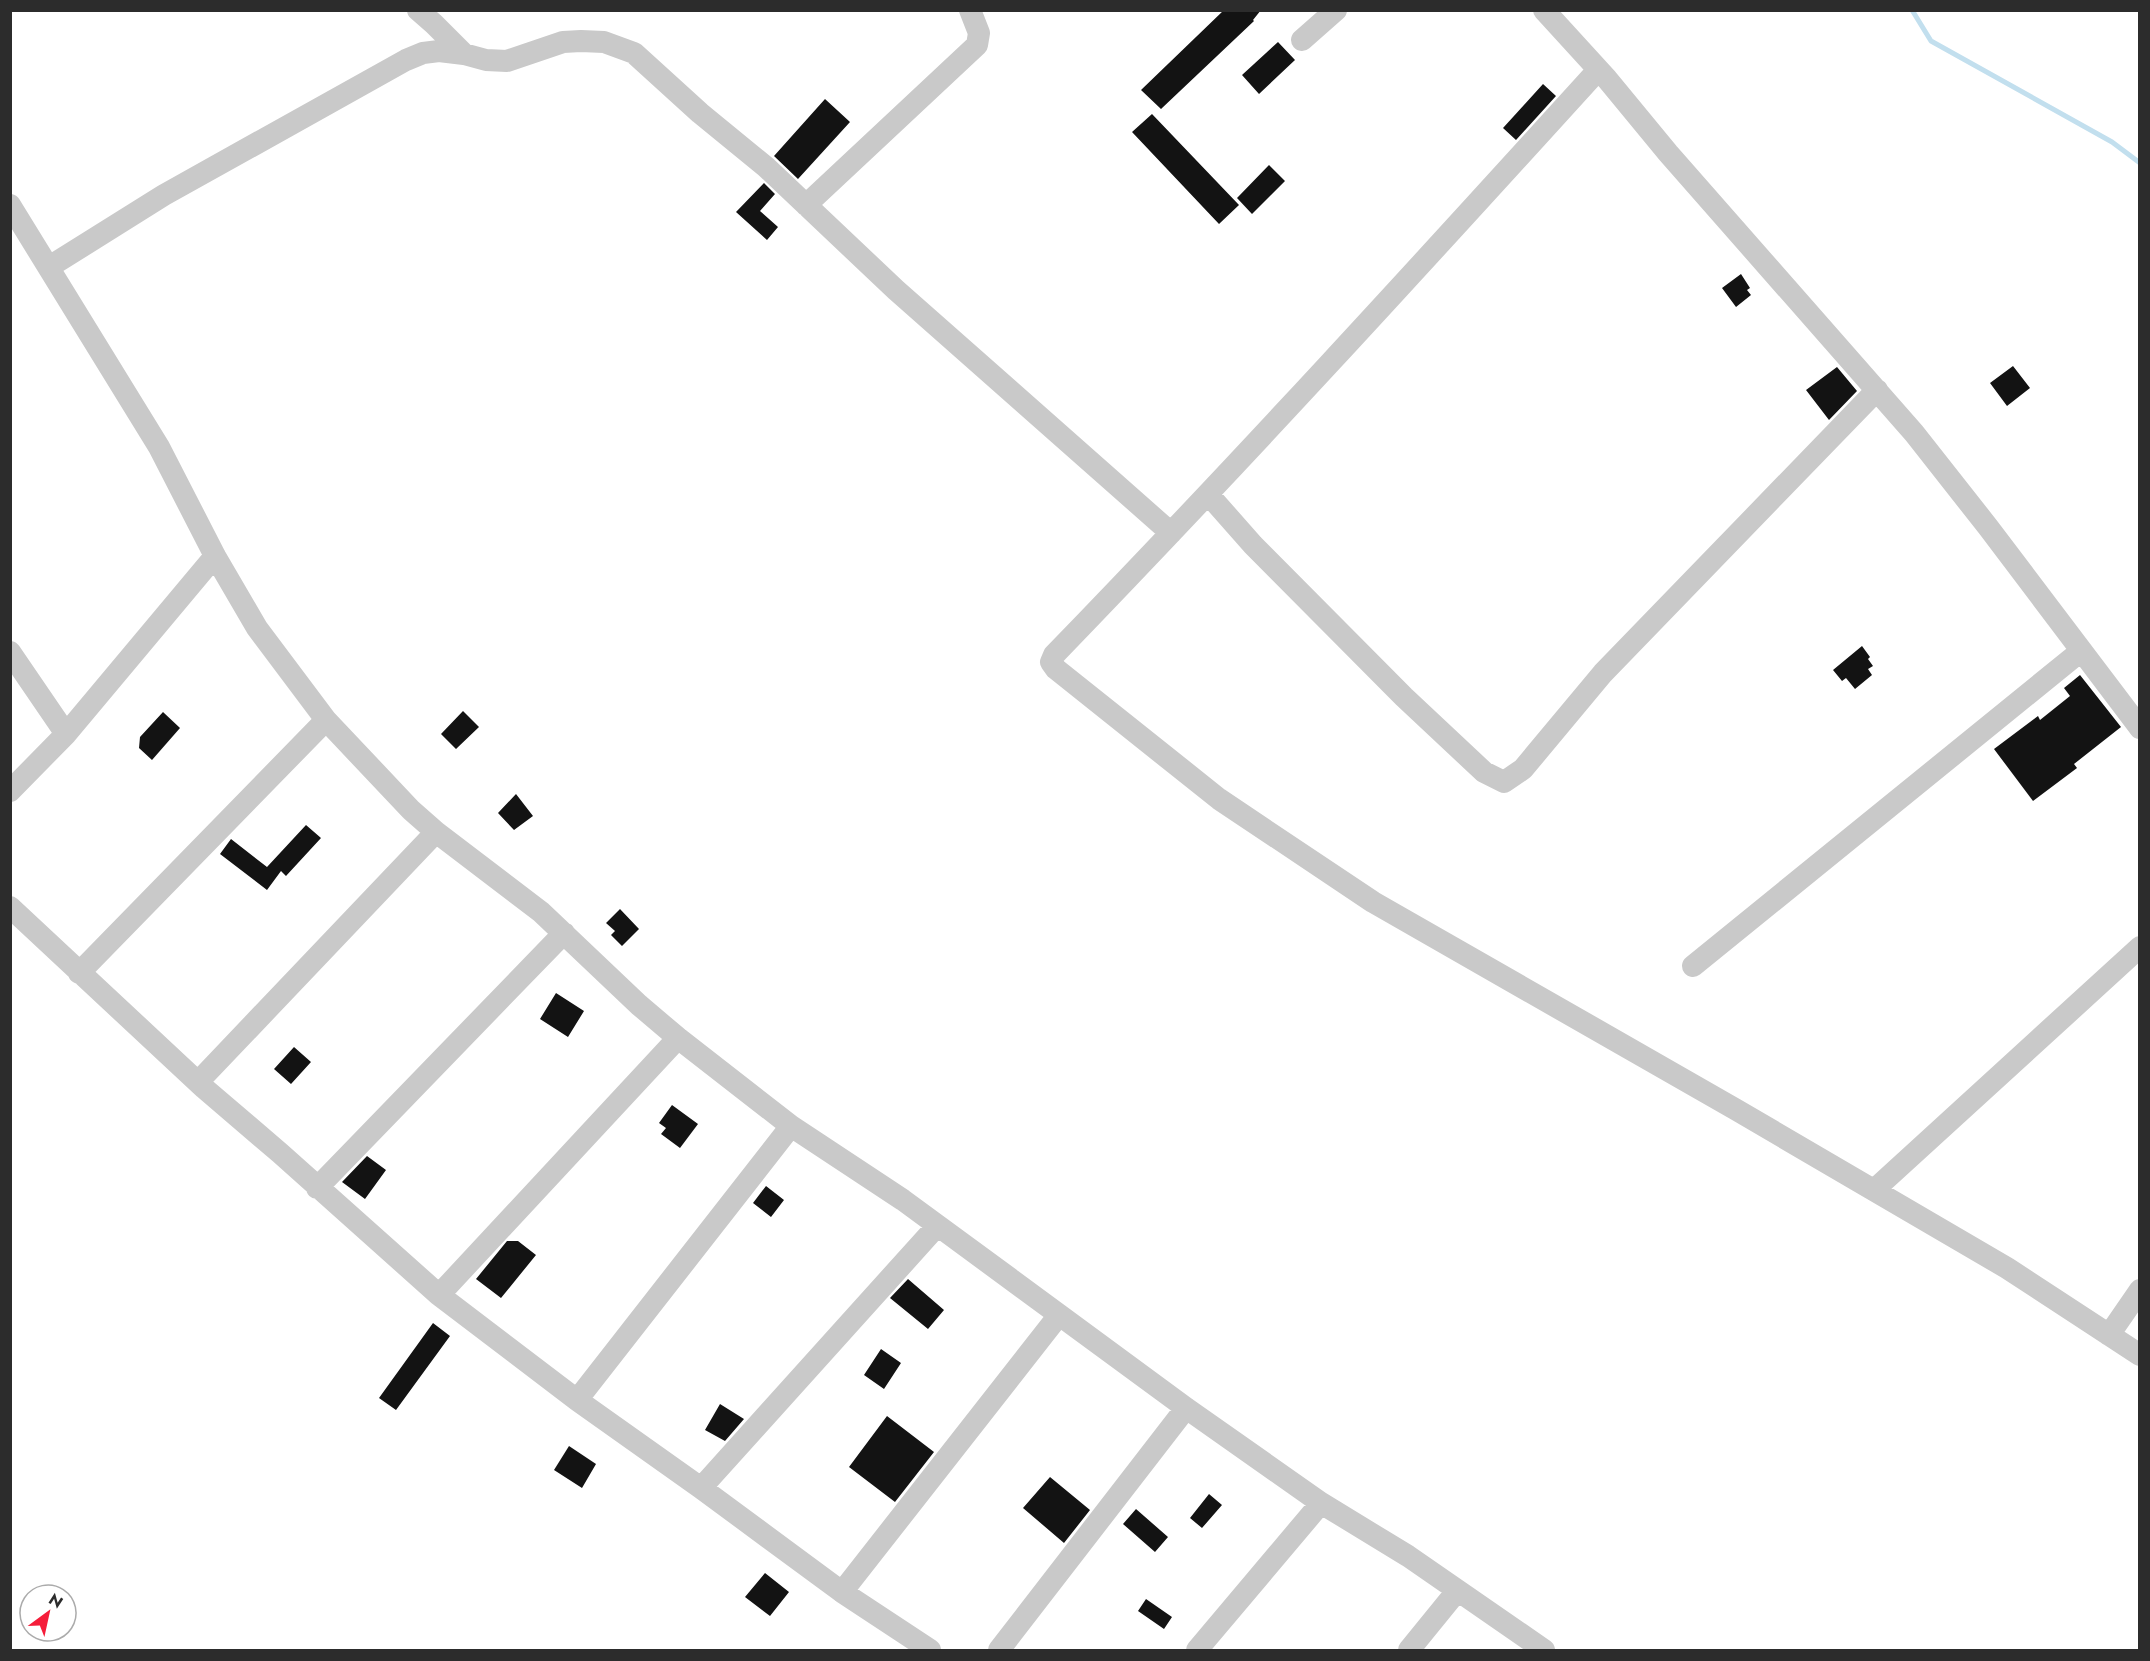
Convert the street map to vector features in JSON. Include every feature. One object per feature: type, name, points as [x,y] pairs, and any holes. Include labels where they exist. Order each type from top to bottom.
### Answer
[{"type":"street","points":[[418,10],[464,54]]},
{"type":"street","points":[[806,205],[977,45],[979,33],[970,10]]},
{"type":"street","points":[[1302,40],[1336,10]]},
{"type":"street","points":[[1544,10],[1914,433],[1981,517],[2139,728]]},
{"type":"street","points":[[49,267],[164,195],[406,60],[423,53],[439,51],[486,60],[507,61],[563,42],[604,42],[634,53],[700,113],[766,167],[896,290],[1171,533]]},
{"type":"street","points":[[1598,70],[1356,335],[1054,655],[1051,662],[1056,669],[1219,799],[1373,902],[1575,1016],[1874,1190],[2007,1269],[2139,1355]]},
{"type":"street","points":[[10,205],[159,447],[215,556],[257,628],[326,720],[411,810],[436,832],[491,872],[564,933],[639,1005],[678,1038],[791,1126],[938,1226],[1186,1408],[1321,1503],[1408,1556],[1544,1650]]},
{"type":"street","points":[[1208,494],[1260,552],[1404,697],[1484,772],[1504,782],[1523,769],[1604,673],[1876,390]]},
{"type":"street","points":[[10,791],[66,734],[215,556]]},
{"type":"street","points":[[1693,966],[2081,651]]},
{"type":"street","points":[[10,652],[66,734]]},
{"type":"street","points":[[79,973],[326,720]]},
{"type":"street","points":[[198,1083],[436,832]]},
{"type":"street","points":[[10,907],[198,1083],[439,1295],[577,1400],[842,1592],[930,1650]]},
{"type":"street","points":[[317,1188],[564,933]]},
{"type":"street","points":[[1874,1190],[2139,947]]},
{"type":"street","points":[[439,1295],[678,1038]]},
{"type":"street","points":[[577,1400],[791,1126]]},
{"type":"street","points":[[701,1488],[938,1226]]},
{"type":"street","points":[[2109,1335],[2139,1290]]},
{"type":"street","points":[[842,1592],[1059,1315]]},
{"type":"street","points":[[999,1650],[1186,1408]]},
{"type":"street","points":[[1197,1650],[1321,1503]]},
{"type":"street","points":[[1409,1650],[1457,1591]]},
{"type":"building","points":[[1224,10],[1261,10],[1254,21],[1161,109],[1141,90]]},
{"type":"building","points":[[1278,42],[1295,60],[1259,94],[1242,75]]},
{"type":"building","points":[[1543,84],[1556,96],[1516,140],[1503,128]]},
{"type":"building","points":[[825,99],[850,122],[798,179],[774,156]]},
{"type":"building","points":[[1152,114],[1239,205],[1219,224],[1132,132]]},
{"type":"building","points":[[1269,165],[1285,181],[1252,214],[1237,198]]},
{"type":"building","points":[[764,183],[775,194],[760,211],[778,227],[767,240],[736,212]]},
{"type":"building","points":[[1741,274],[1750,288],[1747,290],[1751,295],[1736,307],[1722,288]]},
{"type":"building","points":[[2013,366],[2030,388],[2007,406],[1990,383]]},
{"type":"building","points":[[1837,367],[1857,391],[1829,420],[1806,390]]},
{"type":"building","points":[[1862,646],[1870,657],[1868,659],[1873,666],[1868,669],[1872,675],[1855,689],[1846,678],[1842,681],[1833,670]]},
{"type":"building","points":[[2080,675],[2121,727],[2074,764],[2077,768],[2033,801],[1994,749],[2038,716],[2040,720],[2070,696],[2064,688]]},
{"type":"building","points":[[463,711],[479,727],[456,749],[441,734]]},
{"type":"building","points":[[163,712],[180,728],[152,760],[139,748],[140,737]]},
{"type":"building","points":[[516,794],[533,816],[514,830],[498,813]]},
{"type":"building","points":[[306,825],[321,838],[286,876],[281,871],[267,890],[220,854],[231,839],[267,867]]},
{"type":"building","points":[[620,909],[639,929],[622,946],[611,935],[615,931],[606,923]]},
{"type":"building","points":[[556,993],[584,1011],[568,1037],[540,1019]]},
{"type":"building","points":[[294,1047],[311,1062],[291,1084],[274,1069]]},
{"type":"building","points":[[672,1105],[698,1124],[680,1148],[661,1134],[666,1128],[659,1123]]},
{"type":"building","points":[[367,1156],[386,1170],[365,1199],[342,1182]]},
{"type":"building","points":[[766,1186],[784,1200],[771,1217],[753,1203]]},
{"type":"building","points":[[507,1241],[518,1241],[536,1255],[501,1298],[476,1279]]},
{"type":"building","points":[[908,1279],[944,1310],[928,1329],[890,1298]]},
{"type":"building","points":[[433,1323],[450,1336],[396,1410],[379,1398]]},
{"type":"building","points":[[881,1349],[901,1363],[884,1389],[864,1375]]},
{"type":"building","points":[[720,1404],[744,1419],[725,1441],[705,1430]]},
{"type":"building","points":[[887,1416],[934,1452],[895,1502],[849,1467]]},
{"type":"building","points":[[569,1446],[596,1464],[582,1488],[554,1470]]},
{"type":"building","points":[[1050,1477],[1090,1510],[1064,1543],[1023,1508]]},
{"type":"building","points":[[1209,1494],[1222,1505],[1202,1528],[1190,1518]]},
{"type":"building","points":[[1136,1509],[1168,1537],[1155,1552],[1123,1524]]},
{"type":"building","points":[[765,1573],[789,1592],[770,1616],[745,1597]]},
{"type":"building","points":[[1146,1599],[1172,1617],[1164,1629],[1138,1611]]},
{"type":"waterway","points":[[1912,10],[1931,41],[2112,142],[2140,163]]}]
